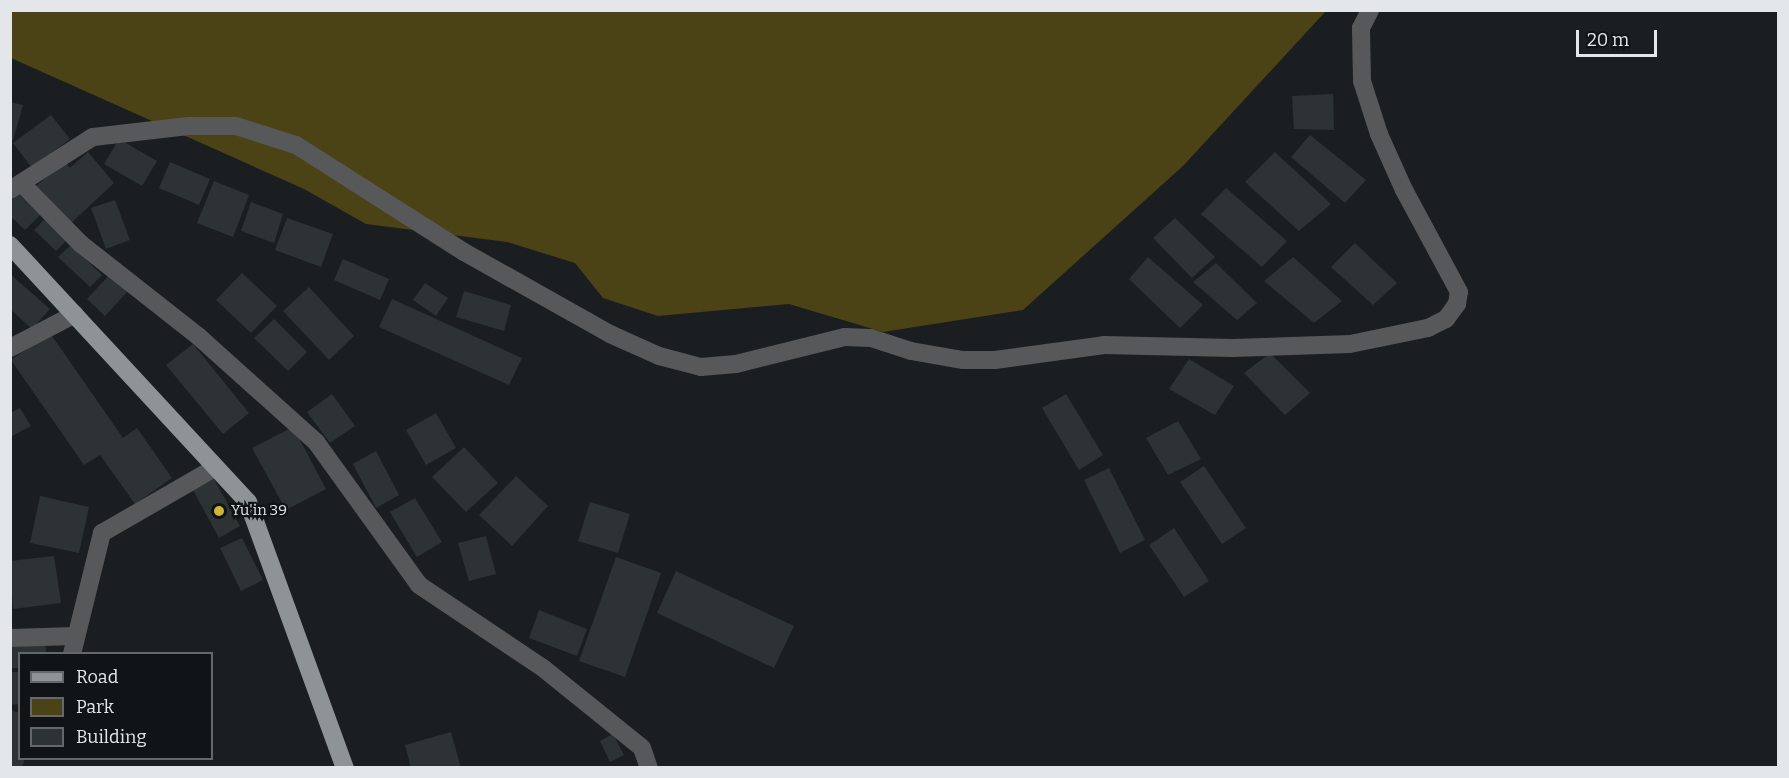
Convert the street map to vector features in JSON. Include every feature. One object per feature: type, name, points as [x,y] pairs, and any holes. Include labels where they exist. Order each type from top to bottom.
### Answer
[{"type":"main road","points":[[10,245],[75,314],[213,469],[248,502],[345,768]]},
{"type":"street","points":[[649,768],[642,748],[543,668],[419,585],[316,442],[198,336],[81,244],[16,187],[93,137],[188,126],[236,126],[296,144],[464,252],[610,334],[659,356],[701,367],[736,364],[845,337],[871,338],[911,351],[963,360],[995,360],[1104,345],[1232,348],[1350,344],[1428,328],[1446,319],[1457,304],[1459,292],[1404,190],[1379,135],[1362,81],[1361,28],[1370,10]]},
{"type":"street","points":[[10,348],[75,314]]},
{"type":"street","points":[[10,638],[74,645],[102,533],[213,469]]},
{"type":"green space","points":[[11,10],[1326,11],[1183,166],[1023,310],[883,332],[789,304],[658,316],[603,298],[575,263],[507,242],[366,224],[304,189],[11,58]]},
{"type":"building","points":[[1333,94],[1334,130],[1294,129],[1292,96]]},
{"type":"building","points":[[10,102],[23,105],[13,140],[10,139]]},
{"type":"building","points":[[51,115],[70,139],[32,168],[13,143]]},
{"type":"building","points":[[1310,135],[1366,180],[1345,203],[1291,157]]},
{"type":"building","points":[[119,139],[157,161],[142,186],[104,164]]},
{"type":"building","points":[[88,152],[114,183],[68,226],[35,187],[65,162],[70,168]]},
{"type":"building","points":[[1275,152],[1331,204],[1299,231],[1245,182]]},
{"type":"building","points":[[170,162],[210,179],[199,205],[159,188]]},
{"type":"building","points":[[214,181],[249,195],[233,237],[197,223]]},
{"type":"building","points":[[1226,188],[1287,241],[1262,267],[1201,214]]},
{"type":"building","points":[[18,194],[40,215],[25,230],[10,216],[10,202]]},
{"type":"building","points":[[115,200],[130,240],[106,249],[91,208]]},
{"type":"building","points":[[251,202],[283,214],[274,243],[241,231]]},
{"type":"building","points":[[46,218],[68,239],[56,251],[34,230]]},
{"type":"building","points":[[287,218],[333,234],[321,267],[275,250]]},
{"type":"building","points":[[1175,218],[1215,257],[1192,278],[1153,238]]},
{"type":"building","points":[[1355,243],[1397,283],[1373,305],[1331,267]]},
{"type":"building","points":[[71,245],[102,275],[90,287],[58,257]]},
{"type":"building","points":[[1148,257],[1203,305],[1180,328],[1129,279]]},
{"type":"building","points":[[1293,257],[1342,301],[1314,323],[1264,281]]},
{"type":"building","points":[[343,259],[389,279],[380,300],[334,280]]},
{"type":"building","points":[[1216,263],[1257,303],[1237,320],[1193,282]]},
{"type":"building","points":[[111,273],[129,290],[105,316],[87,299]]},
{"type":"building","points":[[242,273],[277,306],[251,333],[216,300]]},
{"type":"building","points":[[10,274],[50,309],[32,329],[10,309]]},
{"type":"building","points":[[425,283],[448,298],[436,316],[413,300]]},
{"type":"building","points":[[309,287],[354,336],[329,360],[283,311]]},
{"type":"building","points":[[464,291],[511,305],[504,331],[456,317]]},
{"type":"building","points":[[392,299],[522,358],[509,385],[379,327]]},
{"type":"building","points":[[274,319],[307,352],[288,371],[254,338]]},
{"type":"building","points":[[50,333],[123,438],[137,428],[172,478],[135,504],[100,455],[84,465],[11,360]]},
{"type":"building","points":[[193,344],[249,413],[223,434],[166,365]]},
{"type":"building","points":[[1270,353],[1310,393],[1285,415],[1244,373]]},
{"type":"building","points":[[1189,359],[1234,386],[1215,415],[1169,389]]},
{"type":"building","points":[[332,394],[355,426],[330,443],[307,412]]},
{"type":"building","points":[[1066,394],[1103,455],[1079,470],[1042,408]]},
{"type":"building","points":[[20,408],[31,426],[10,437],[10,413]]},
{"type":"building","points":[[436,413],[456,448],[426,465],[406,430]]},
{"type":"building","points":[[1178,421],[1201,459],[1168,475],[1146,438]]},
{"type":"building","points":[[293,427],[326,489],[286,510],[252,448]]},
{"type":"building","points":[[464,447],[498,483],[466,512],[432,477]]},
{"type":"building","points":[[376,451],[399,495],[376,508],[353,464]]},
{"type":"building","points":[[1204,466],[1246,528],[1222,544],[1180,482]]},
{"type":"building","points":[[1109,468],[1145,540],[1120,553],[1084,480]]},
{"type":"building","points":[[516,476],[548,506],[512,546],[479,515]]},
{"type":"building","points":[[214,479],[240,526],[219,538],[193,490]]},
{"type":"building","points":[[40,496],[89,507],[79,553],[30,543]]},
{"type":"building","points":[[415,498],[442,542],[417,557],[390,512]]},
{"type":"building","points":[[590,502],[630,514],[618,553],[578,541]]},
{"type":"building","points":[[1174,528],[1209,581],[1184,597],[1149,545]]},
{"type":"building","points":[[486,536],[496,574],[469,581],[458,543]]},
{"type":"building","points":[[242,538],[263,580],[241,591],[220,548]]},
{"type":"building","points":[[54,556],[61,603],[13,609],[10,561]]},
{"type":"building","points":[[616,557],[661,573],[625,677],[579,661]]},
{"type":"building","points":[[676,571],[794,626],[774,668],[657,613]]},
{"type":"building","points":[[539,610],[587,629],[577,656],[529,638]]},
{"type":"building","points":[[45,639],[46,652],[18,652],[18,668],[10,668],[10,640]]},
{"type":"building","points":[[10,672],[18,672],[18,704],[10,705]]},
{"type":"building","points":[[10,710],[18,712],[18,760],[24,760],[22,768],[10,768]]},
{"type":"building","points":[[451,732],[461,768],[411,768],[405,745]]},
{"type":"building","points":[[613,734],[624,755],[610,762],[600,741]]},
{"type":"place","name":"Yu'in 39","points":[[219,511]]}]
